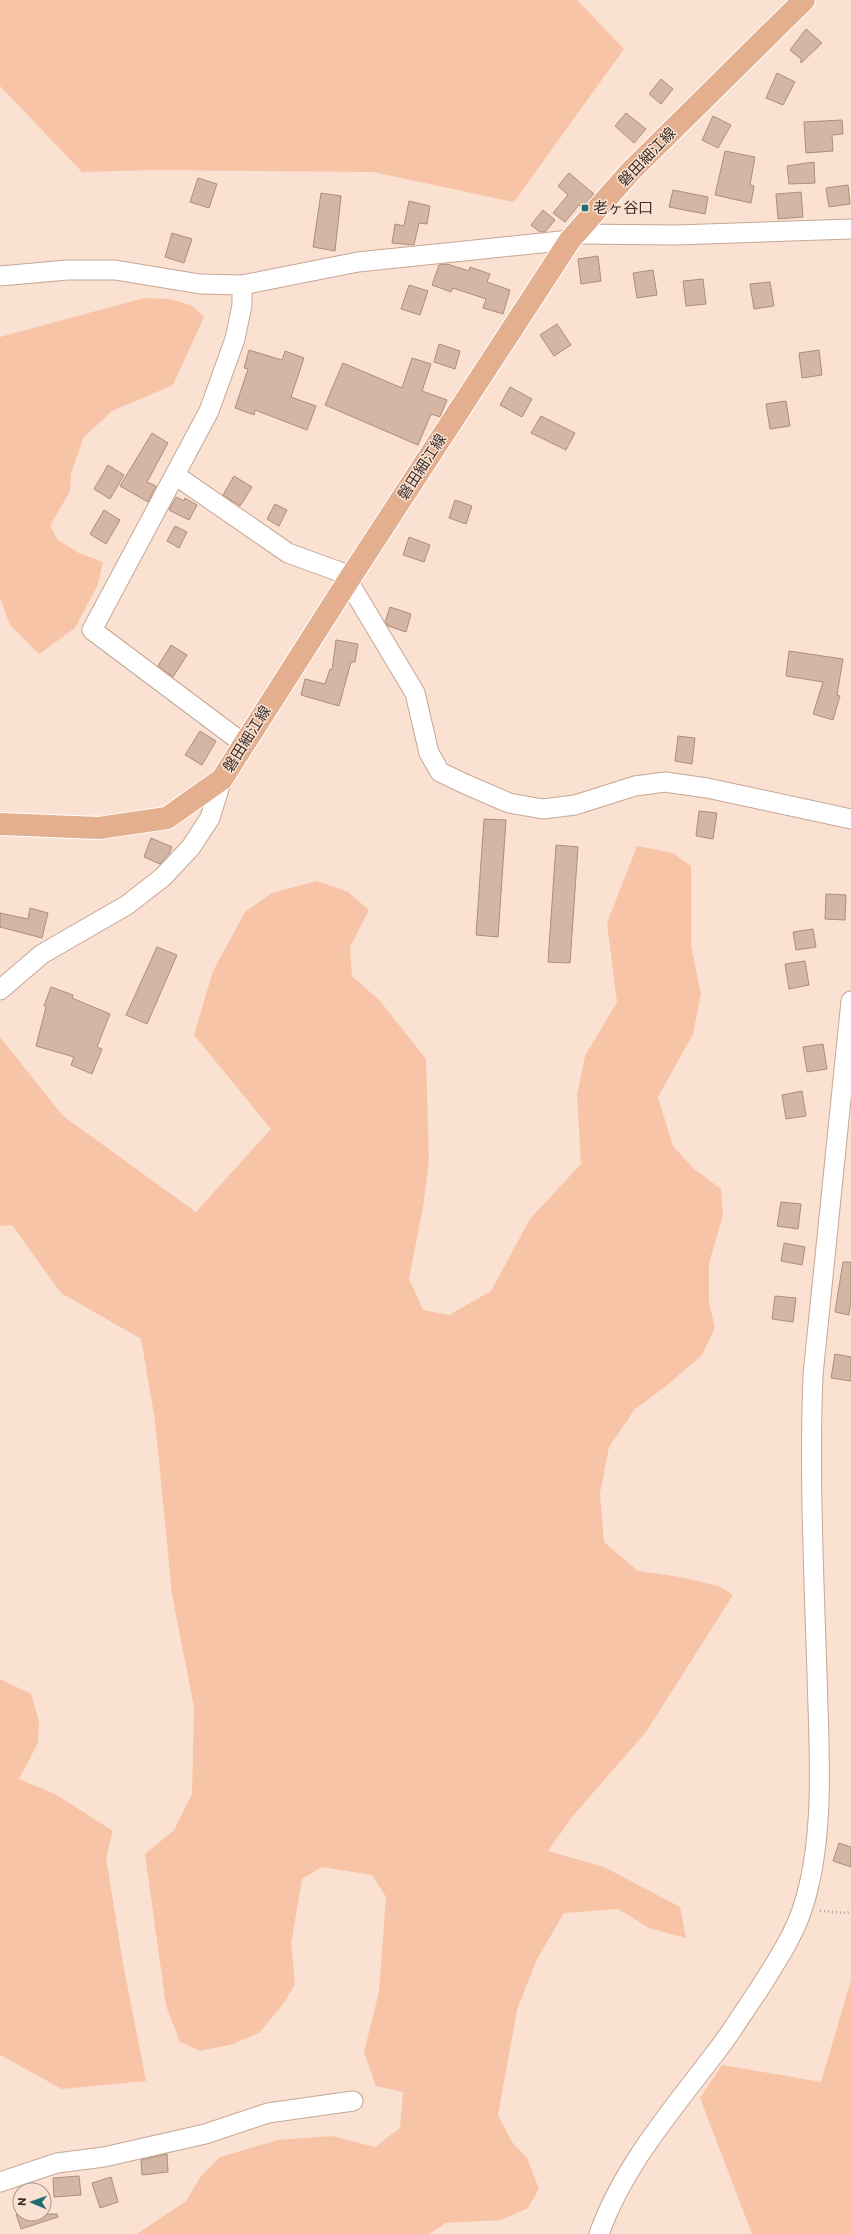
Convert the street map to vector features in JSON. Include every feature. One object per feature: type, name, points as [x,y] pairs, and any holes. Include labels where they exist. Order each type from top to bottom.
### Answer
[{"type":"main road","name":"磐田細江線","points":[[0,824],[99,828],[167,818],[222,779],[349,578],[573,237],[630,172],[804,0]]},
{"type":"street","points":[[0,276],[68,270],[115,270],[200,284],[242,285],[358,262],[573,237],[851,229]]},
{"type":"street","points":[[242,285],[242,305],[235,339],[209,411],[92,630],[244,744]]},
{"type":"street","points":[[175,475],[288,553],[349,578],[415,693],[429,753],[440,772],[509,803],[543,809],[575,805],[635,786],[665,782],[706,788],[851,819]]},
{"type":"street","points":[[0,990],[42,954],[127,905],[163,876],[191,847],[210,818],[222,779]]},
{"type":"street","points":[[599,2234],[607,2210],[651,2138],[719,2049],[782,1954],[802,1910],[812,1866],[818,1825],[820,1757],[811,1430],[813,1375],[851,1000]]},
{"type":"street","points":[[0,2182],[56,2163],[104,2157],[205,2134],[268,2113],[353,2101]]},
{"type":"path","points":[[802,1910],[847,1913],[851,1911]]},
{"type":"shaded area","points":[[0,0],[577,0],[624,49],[514,202],[373,172],[154,170],[82,172],[0,86]]},
{"type":"shaded area","points":[[144,298],[169,299],[191,305],[204,317],[173,385],[112,411],[84,437],[71,473],[70,491],[50,526],[58,540],[79,553],[103,562],[98,584],[75,628],[39,654],[10,625],[0,598],[0,337]]},
{"type":"shaded area","points":[[637,846],[673,853],[691,866],[691,946],[701,994],[693,1034],[658,1097],[673,1146],[693,1168],[721,1189],[723,1215],[709,1263],[709,1303],[715,1328],[702,1355],[665,1387],[635,1409],[609,1447],[600,1493],[604,1542],[638,1571],[680,1577],[719,1586],[733,1595],[646,1732],[572,1817],[548,1851],[604,1867],[680,1907],[686,1938],[649,1928],[618,1909],[564,1913],[536,1961],[517,2010],[498,2115],[512,2142],[527,2158],[539,2189],[528,2208],[501,2220],[446,2223],[429,2234],[137,2234],[186,2201],[201,2176],[220,2157],[278,2140],[332,2136],[375,2147],[400,2128],[403,2092],[376,2086],[364,2052],[379,1992],[386,1897],[372,1875],[322,1867],[302,1879],[291,1944],[295,1984],[284,2003],[259,2033],[233,2044],[200,2051],[180,2042],[166,2006],[145,1854],[174,1830],[192,1794],[194,1707],[172,1595],[155,1420],[141,1339],[61,1293],[12,1225],[0,1226],[0,1037],[63,1116],[196,1212],[271,1129],[194,1035],[213,971],[245,912],[272,893],[317,881],[348,892],[369,910],[350,947],[352,976],[380,1001],[426,1059],[429,1161],[423,1207],[409,1279],[423,1310],[449,1315],[491,1291],[530,1219],[581,1164],[577,1095],[585,1056],[617,1002],[607,923]]},
{"type":"shaded area","points":[[0,1679],[31,1694],[39,1721],[38,1743],[19,1779],[55,1794],[113,1831],[106,1857],[122,1958],[146,2081],[62,2089],[0,2055]]},
{"type":"shaded area","points":[[851,1980],[851,2234],[752,2234],[700,2098],[722,2065],[821,2082]]},
{"type":"building","points":[[806,29],[822,43],[801,63],[801,59],[790,50]]},
{"type":"building","points":[[777,73],[795,82],[783,105],[766,98]]},
{"type":"building","points":[[661,79],[673,89],[661,104],[649,94]]},
{"type":"building","points":[[626,113],[646,129],[634,143],[615,126]]},
{"type":"building","points":[[713,116],[731,125],[718,148],[702,140]]},
{"type":"building","points":[[842,120],[843,134],[832,135],[833,151],[806,153],[804,122]]},
{"type":"building","points":[[725,151],[755,157],[750,185],[754,186],[751,203],[715,195]]},
{"type":"building","points":[[814,162],[815,183],[789,184],[787,166]]},
{"type":"building","points":[[569,173],[594,194],[582,207],[579,205],[565,222],[553,213],[568,195],[558,186]]},
{"type":"building","points":[[198,178],[217,184],[209,208],[190,202]]},
{"type":"building","points":[[848,185],[850,204],[829,207],[826,188]]},
{"type":"building","points":[[673,190],[708,197],[705,214],[669,207]]},
{"type":"building","points":[[801,192],[803,217],[778,219],[776,194]]},
{"type":"building","points":[[321,193],[341,196],[335,251],[313,247]]},
{"type":"building","points":[[409,201],[430,206],[427,224],[419,223],[414,245],[392,243],[395,224],[404,226]]},
{"type":"building","points":[[543,210],[555,220],[545,232],[540,232],[531,225]]},
{"type":"building","points":[[172,233],[192,239],[184,263],[165,257]]},
{"type":"building","points":[[598,256],[601,281],[581,284],[578,259]]},
{"type":"building","points":[[447,264],[469,271],[470,267],[490,274],[487,282],[510,290],[503,314],[483,308],[486,299],[453,288],[451,292],[432,285],[439,265]]},
{"type":"building","points":[[653,270],[657,295],[637,298],[633,273]]},
{"type":"building","points":[[703,279],[706,304],[686,306],[683,281]]},
{"type":"building","points":[[770,282],[774,306],[754,309],[750,284]]},
{"type":"building","points":[[409,285],[428,291],[420,315],[401,309]]},
{"type":"building","points":[[557,324],[571,345],[554,356],[540,335]]},
{"type":"building","points":[[439,344],[460,351],[455,369],[434,362]]},
{"type":"building","points":[[249,350],[282,360],[285,351],[304,358],[291,397],[316,406],[307,430],[255,410],[254,415],[235,408],[248,369],[244,368]]},
{"type":"building","points":[[819,350],[822,375],[802,378],[799,353]]},
{"type":"building","points":[[412,358],[431,364],[422,391],[447,400],[440,417],[431,414],[418,445],[325,405],[343,363],[402,388]]},
{"type":"building","points":[[510,387],[532,399],[522,417],[500,405]]},
{"type":"building","points":[[786,401],[790,426],[770,429],[766,404]]},
{"type":"building","points":[[541,416],[575,433],[566,450],[531,433]]},
{"type":"building","points":[[152,433],[168,443],[147,482],[156,486],[148,502],[120,486]]},
{"type":"building","points":[[108,465],[124,475],[110,499],[94,489]]},
{"type":"building","points":[[234,476],[252,487],[240,506],[223,495]]},
{"type":"building","points":[[176,497],[184,501],[185,498],[197,505],[189,520],[169,510]]},
{"type":"building","points":[[455,500],[472,506],[466,524],[449,518]]},
{"type":"building","points":[[275,504],[287,510],[279,526],[267,519]]},
{"type":"building","points":[[104,510],[120,520],[106,544],[90,534]]},
{"type":"building","points":[[175,526],[187,532],[179,548],[167,541]]},
{"type":"building","points":[[409,537],[430,545],[424,562],[403,555]]},
{"type":"building","points":[[390,607],[411,614],[406,632],[388,626],[385,622]]},
{"type":"building","points":[[336,640],[358,644],[355,662],[351,662],[339,706],[301,695],[305,679],[325,684],[330,669],[332,670]]},
{"type":"building","points":[[171,645],[187,655],[173,677],[158,666]]},
{"type":"building","points":[[789,651],[843,659],[837,695],[840,696],[833,720],[813,714],[823,682],[786,676]]},
{"type":"building","points":[[200,731],[216,741],[202,765],[185,755]]},
{"type":"building","points":[[678,736],[695,738],[692,764],[675,761]]},
{"type":"building","points":[[699,811],[717,813],[713,839],[696,836]]},
{"type":"building","points":[[484,819],[506,820],[498,937],[476,935]]},
{"type":"building","points":[[151,838],[172,847],[169,854],[160,864],[144,857]]},
{"type":"building","points":[[556,845],[578,847],[570,963],[548,962]]},
{"type":"building","points":[[826,894],[846,895],[845,920],[825,919]]},
{"type":"building","points":[[30,908],[48,913],[42,938],[0,927],[0,913],[28,919]]},
{"type":"building","points":[[813,929],[816,947],[796,950],[793,932]]},
{"type":"building","points":[[157,947],[177,955],[147,1024],[126,1015]]},
{"type":"building","points":[[805,961],[809,985],[789,989],[785,964]]},
{"type":"building","points":[[51,987],[73,995],[72,998],[110,1014],[97,1047],[102,1049],[92,1074],[71,1065],[74,1057],[36,1046],[46,1007],[44,1006]]},
{"type":"building","points":[[823,1044],[827,1069],[807,1072],[803,1047]]},
{"type":"building","points":[[802,1091],[806,1116],[786,1119],[782,1095]]},
{"type":"building","points":[[781,1202],[801,1204],[798,1229],[777,1226]]},
{"type":"building","points":[[784,1243],[805,1247],[802,1265],[781,1261]]},
{"type":"building","points":[[843,1262],[851,1262],[851,1299],[849,1315],[835,1312]]},
{"type":"building","points":[[775,1296],[796,1298],[793,1322],[772,1319]]},
{"type":"building","points":[[835,1354],[851,1357],[851,1381],[831,1378]]},
{"type":"building","points":[[839,1843],[851,1847],[851,1867],[833,1861]]},
{"type":"building","points":[[167,2154],[168,2172],[142,2175],[141,2160]]},
{"type":"building","points":[[79,2176],[81,2195],[54,2197],[53,2178]]},
{"type":"building","points":[[111,2177],[118,2202],[100,2208],[92,2183]]},
{"type":"building","points":[[52,2214],[57,2214],[58,2217],[52,2219]]},
{"type":"building","points":[[19,2222],[43,2222],[21,2229]]},
{"type":"place","name":"老ヶ谷口","points":[[585,208]]}]
